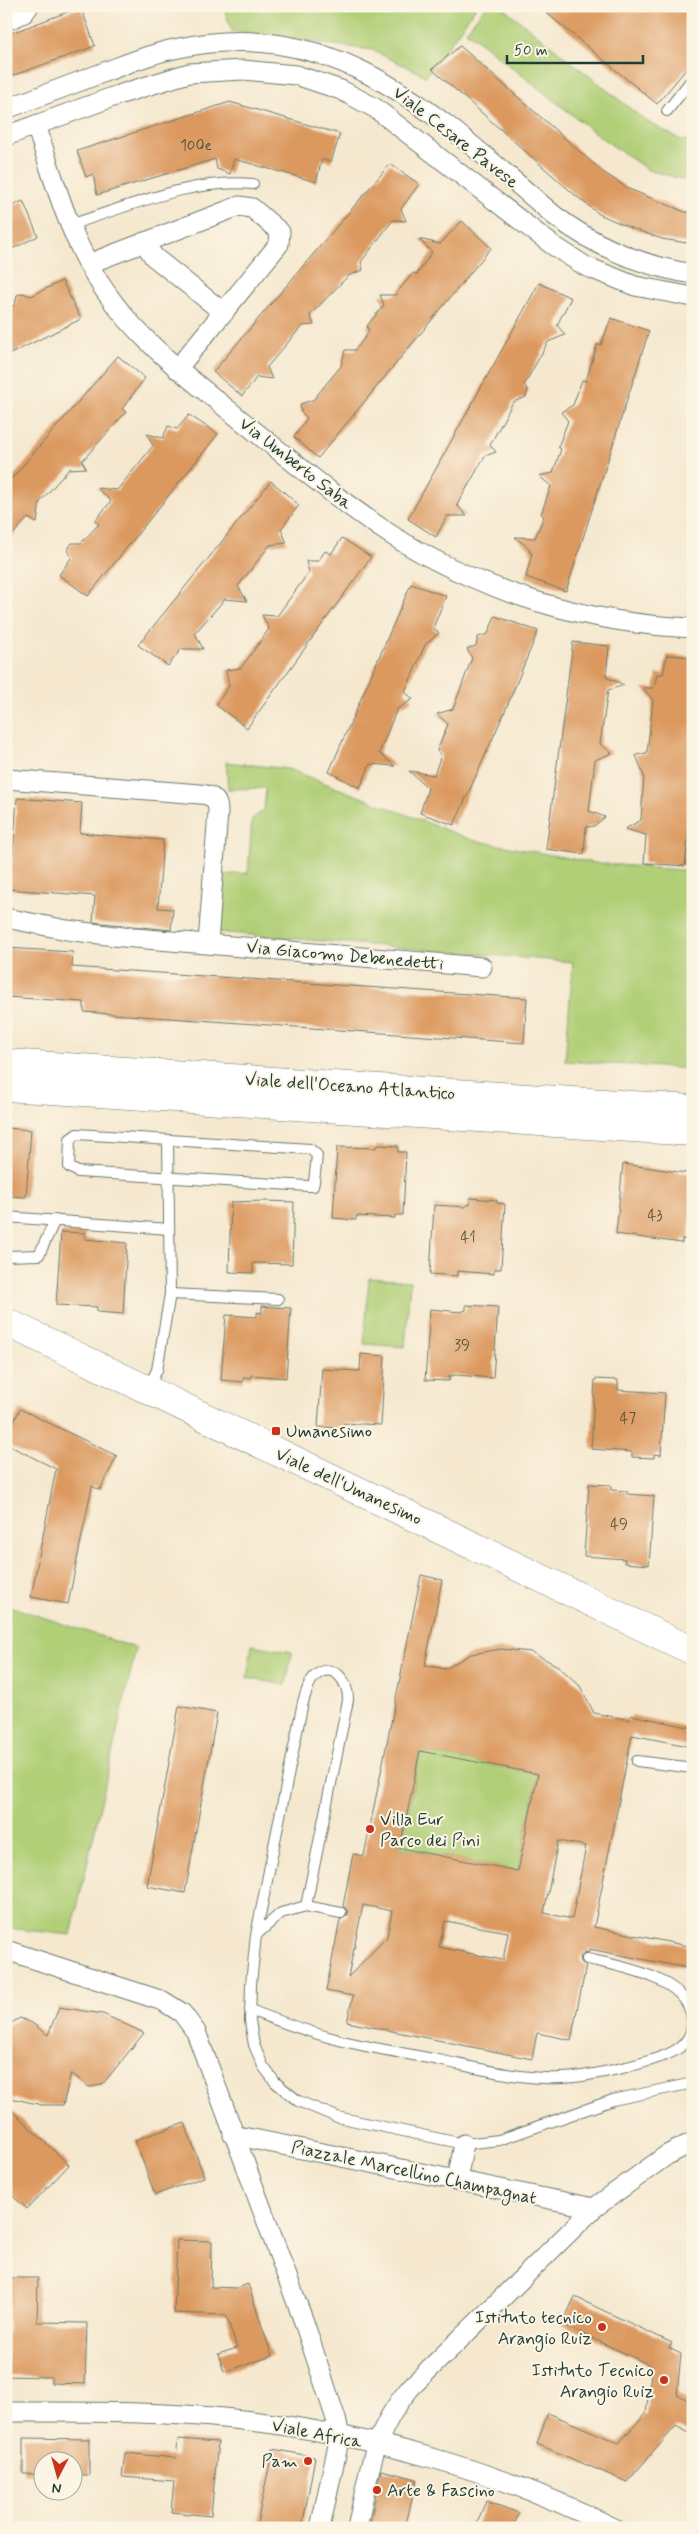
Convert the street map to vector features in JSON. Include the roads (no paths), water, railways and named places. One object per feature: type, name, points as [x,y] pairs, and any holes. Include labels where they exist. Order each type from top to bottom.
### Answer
[{"type":"main road","name":"Viale dell'Oceano Atlantico","points":[[6,1063],[693,1109]]},
{"type":"main road","name":"Viale dell'Oceano Atlantico","points":[[6,1087],[693,1132]]},
{"type":"main road","name":"Viale dell'Umanesimo","points":[[6,1322],[693,1651]]},
{"type":"street","points":[[6,22],[24,13],[29,6]]},
{"type":"street","name":"Viale Cesare Pavese","points":[[6,108],[163,52],[224,42],[273,43],[327,55],[366,72],[414,100],[572,228],[608,248],[661,269],[693,274]]},
{"type":"street","name":"Viale Cesare Pavese","points":[[6,136],[118,95],[171,78],[216,70],[280,73],[319,82],[341,90],[375,108],[568,256],[600,274],[646,289],[693,297]]},
{"type":"street","points":[[107,71],[118,95]]},
{"type":"street","name":"Via Umberto Saba","points":[[36,125],[70,225],[88,264],[126,320],[178,369],[352,507],[394,536],[450,567],[510,592],[562,608],[633,623],[693,628]]},
{"type":"street","points":[[88,264],[234,207],[248,206],[260,213],[280,232],[280,242],[178,369]]},
{"type":"street","points":[[528,227],[545,207]]},
{"type":"street","points":[[144,242],[154,257],[224,313]]},
{"type":"street","points":[[6,779],[200,794],[214,798],[217,802],[218,812],[208,943]]},
{"type":"street","name":"Via Giacomo Debenedetti","points":[[6,918],[94,934],[482,967]]},
{"type":"street","points":[[6,1950],[157,1999],[178,2010],[191,2023],[199,2036],[233,2135],[327,2385],[340,2436],[320,2528]]},
{"type":"street","name":"Piazzale Marcellino Champagnat","points":[[233,2135],[594,2208]]},
{"type":"street","points":[[357,2528],[376,2444],[392,2412],[414,2384],[594,2208],[667,2156],[693,2142]]},
{"type":"street","points":[[457,2180],[464,2144]]},
{"type":"street","name":"Viale Africa","points":[[6,2412],[172,2414],[258,2422],[340,2436],[466,2469],[521,2488],[614,2528]]},
{"type":"lane","points":[[667,111],[693,78]]},
{"type":"lane","points":[[70,225],[195,187],[225,182],[253,184]]},
{"type":"lane","points":[[78,1134],[168,1140],[310,1149],[317,1155],[313,1186],[78,1172],[69,1167],[70,1139],[78,1134]]},
{"type":"lane","points":[[146,1389],[158,1370],[170,1294],[168,1140]]},
{"type":"lane","points":[[6,1217],[169,1229]]},
{"type":"lane","points":[[6,1256],[39,1255],[55,1220]]},
{"type":"lane","points":[[170,1294],[278,1300]]},
{"type":"lane","points":[[306,1906],[348,1700],[347,1683],[338,1674],[333,1672],[320,1673],[315,1676],[309,1685],[303,1702],[256,1935],[250,2010],[252,2033],[257,2056],[275,2082],[291,2097],[312,2109],[337,2117],[464,2144],[499,2140],[606,2102],[693,2083]]},
{"type":"lane","points":[[637,1760],[693,1768]]},
{"type":"lane","points":[[256,1935],[282,1912],[306,1906],[341,1913]]},
{"type":"lane","points":[[250,2010],[292,2026],[344,2042],[485,2069],[542,2077],[588,2075],[657,2058],[674,2052],[683,2045],[691,2031],[692,2020],[690,2008],[676,1990],[639,1972],[587,1959]]},
{"type":"place","name":"Umanesimo","points":[[276,1431]]},
{"type":"place","name":"Villa Eur Parco dei Pini","points":[[370,1829]]},
{"type":"place","name":"Istituto tecnico Arangio Ruiz","points":[[602,2327]]},
{"type":"place","name":"Istituto Tecnico Arangio Ruiz","points":[[664,2380]]},
{"type":"place","name":"Pam","points":[[308,2461]]},
{"type":"place","name":"Arte & Fascino","points":[[377,2490]]}]
